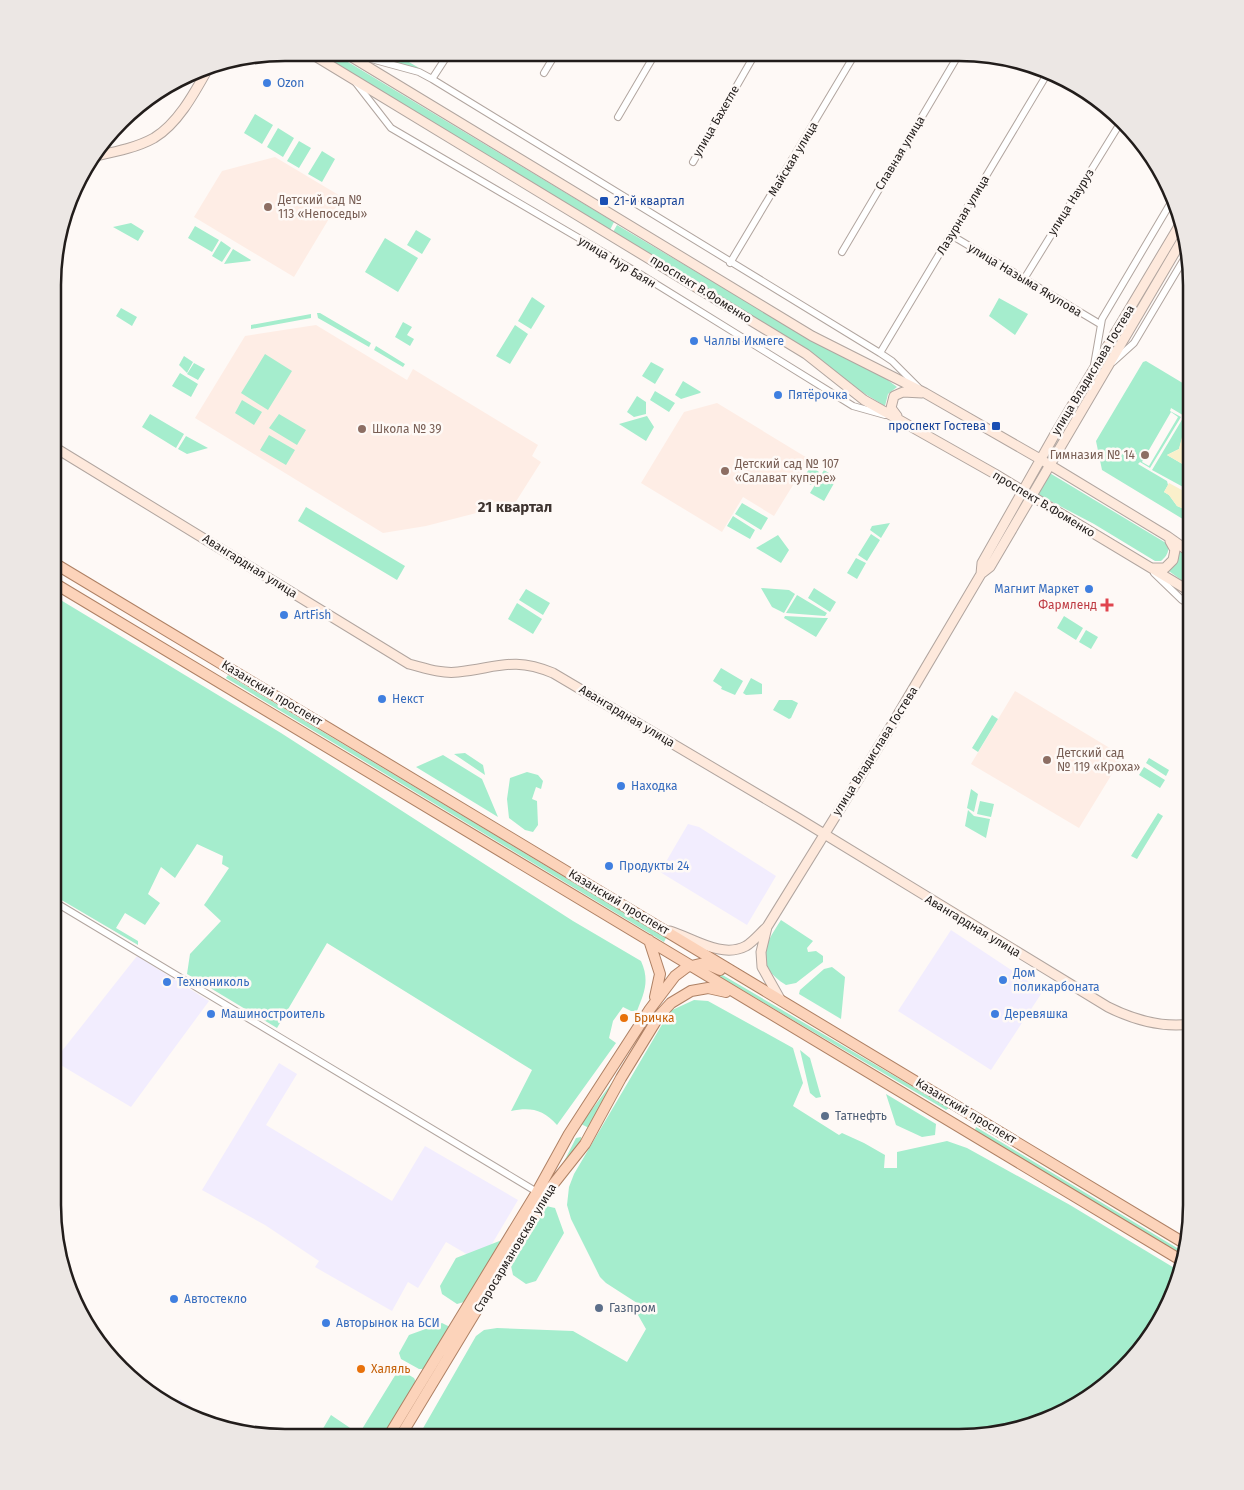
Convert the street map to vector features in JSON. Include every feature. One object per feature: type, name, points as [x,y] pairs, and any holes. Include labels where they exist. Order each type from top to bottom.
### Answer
[{"type":"main road","name":"проспект В.Фоменко","points":[[324,61],[806,354],[864,400],[1023,491],[1183,587]]},
{"type":"main road","name":"проспект В.Фоменко","points":[[360,61],[812,336],[924,393],[1167,536],[1183,548]]},
{"type":"main road","points":[[104,154],[132,147],[160,133],[178,114],[202,77]]},
{"type":"main road","name":"улица Владислава Гостева","points":[[981,574],[982,563],[1040,460],[1176,231]]},
{"type":"main road","name":"улица Владислава Гостева","points":[[780,999],[762,967],[760,952],[767,927],[884,738],[981,574],[990,566],[1050,466],[1104,369],[1179,245]]},
{"type":"main road","points":[[900,419],[891,408],[894,396],[903,392],[924,393]]},
{"type":"main road","name":"Авангардная улица","points":[[61,451],[409,664],[457,673],[515,663],[547,671],[823,834],[1118,1012],[1157,1024],[1183,1024]]},
{"type":"main road","points":[[1148,566],[1161,569],[1167,567],[1173,560],[1175,550],[1167,536]]},
{"type":"main road","name":"Казанский проспект","points":[[61,567],[1180,1240]]},
{"type":"main road","name":"Казанский проспект","points":[[61,587],[649,940],[745,1000],[1176,1257]]},
{"type":"main road","points":[[226,686],[222,673],[225,670],[235,671]]},
{"type":"main road","name":"улица Владислава Гостева","points":[[666,930],[716,949],[730,951],[748,945],[767,927]]},
{"type":"main road","points":[[649,940],[660,974],[659,988],[650,1009]]},
{"type":"main road","points":[[650,1009],[675,976],[690,966],[704,963],[720,970],[736,973]]},
{"type":"main road","name":"Старосармановская улица","points":[[405,1429],[551,1187],[585,1144],[621,1078],[659,1016],[671,1003],[686,993],[704,988],[718,989],[745,1000]]},
{"type":"main road","name":"Старосармановская улица","points":[[393,1429],[536,1192],[568,1134],[650,1009]]},
{"type":"main road","points":[[568,1134],[574,1131],[581,1132],[585,1144]]},
{"type":"street","points":[[377,61],[419,72],[432,79],[631,199],[730,263],[880,353],[892,361],[924,393]]},
{"type":"street","points":[[432,79],[444,61]]},
{"type":"street","points":[[544,73],[551,61]]},
{"type":"street","points":[[618,117],[651,61]]},
{"type":"street","name":"улица Бахетле","points":[[693,162],[751,61]]},
{"type":"street","name":"Майская улица","points":[[730,263],[851,61]]},
{"type":"street","name":"Славная улица","points":[[842,252],[955,61]]},
{"type":"street","name":"улица Нур Баян","points":[[353,78],[390,128],[635,271],[853,406],[900,419]]},
{"type":"street","name":"Лазурная улица","points":[[880,353],[1045,78]]},
{"type":"street","name":"улица Науруз","points":[[1024,279],[1117,128]]},
{"type":"street","points":[[1094,368],[1100,324],[1169,207]]},
{"type":"street","name":"улица Назыма Якупова","points":[[951,235],[1100,324]]},
{"type":"street","points":[[1104,369],[1134,343],[1181,263]]},
{"type":"street","points":[[1148,566],[1183,601]]},
{"type":"street","points":[[61,905],[536,1192]]},
{"type":"shaded area","name":"Детский сад № 113 «Непоседы»","points":[[275,157],[342,197],[294,277],[194,217],[222,171]]},
{"type":"shaded area","name":"Школа № 39","points":[[316,325],[407,380],[413,369],[538,445],[532,456],[541,462],[515,503],[426,526],[383,533],[195,418],[245,336]]},
{"type":"shaded area","name":"Детский сад № 107 «Салават купере»","points":[[717,403],[809,459],[774,516],[743,497],[722,532],[641,483],[684,412]]},
{"type":"shaded area","name":"Детский сад № 119 «Кроха»","points":[[1015,691],[1123,756],[1079,828],[971,764]]},
{"type":"shaded area","points":[[688,824],[699,827],[776,876],[747,925],[660,872]]},
{"type":"shaded area","points":[[951,930],[1043,991],[991,1070],[898,1011]]},
{"type":"shaded area","points":[[137,956],[209,1001],[131,1107],[61,1065],[61,1052]]},
{"type":"shaded area","points":[[279,1063],[297,1074],[266,1125],[392,1201],[425,1146],[518,1200],[489,1249],[470,1256],[446,1242],[418,1288],[408,1282],[392,1311],[315,1267],[319,1261],[265,1225],[202,1190]]},
{"type":"shaded area","points":[[180,1399],[196,1410],[186,1406],[178,1402]]},
{"type":"green space","points":[[328,61],[346,61],[614,222],[610,230]]},
{"type":"green space","points":[[389,61],[407,61],[429,74]]},
{"type":"green space","points":[[255,114],[273,125],[262,144],[244,133]]},
{"type":"green space","points":[[278,128],[294,138],[283,157],[267,147]]},
{"type":"green space","points":[[299,141],[311,148],[299,168],[287,161]]},
{"type":"green space","points":[[322,151],[335,159],[322,182],[308,174]]},
{"type":"green space","points":[[131,223],[144,231],[138,241],[113,227]]},
{"type":"green space","points":[[617,225],[815,342],[877,372],[897,387],[888,394],[885,406],[862,392],[809,351],[613,232]]},
{"type":"green space","points":[[195,226],[219,240],[212,252],[188,238]]},
{"type":"green space","points":[[416,230],[431,239],[422,254],[407,245]]},
{"type":"green space","points":[[385,238],[418,258],[398,292],[365,272]]},
{"type":"green space","points":[[221,241],[231,248],[222,262],[212,256]]},
{"type":"green space","points":[[233,249],[251,260],[224,264]]},
{"type":"green space","points":[[532,297],[545,306],[531,329],[518,321]]},
{"type":"green space","points":[[999,298],[1028,314],[1015,335],[989,316]]},
{"type":"green space","points":[[121,308],[137,317],[132,326],[116,316]]},
{"type":"green space","points":[[317,313],[371,343],[369,347],[318,318]]},
{"type":"green space","points":[[311,314],[311,318],[251,329],[251,325]]},
{"type":"green space","points":[[403,322],[412,327],[407,335],[414,339],[410,346],[395,337]]},
{"type":"green space","points":[[515,325],[528,334],[510,364],[496,356]]},
{"type":"green space","points":[[376,346],[405,364],[403,367],[374,350]]},
{"type":"green space","points":[[265,354],[292,371],[268,410],[241,393]]},
{"type":"green space","points":[[184,356],[193,362],[187,373],[179,365]]},
{"type":"green space","name":"Гимназия № 14","points":[[1146,361],[1183,383],[1183,415],[1171,408],[1170,411],[1181,417],[1150,468],[1140,462],[1138,464],[1167,481],[1168,485],[1164,492],[1169,495],[1177,506],[1183,509],[1183,519],[1102,470],[1096,441],[1143,362]],"holes":[[[1171,412],[1178,417],[1149,466],[1142,462]]]},
{"type":"green space","points":[[651,362],[664,369],[655,384],[642,376]]},
{"type":"green space","points":[[194,363],[205,369],[198,380],[187,374]]},
{"type":"green space","points":[[180,373],[198,384],[191,397],[172,386]]},
{"type":"green space","points":[[683,381],[701,392],[681,399],[675,395]]},
{"type":"green space","points":[[655,391],[675,403],[669,412],[650,400]]},
{"type":"green space","points":[[637,396],[646,402],[646,414],[634,417],[627,412]]},
{"type":"green space","points":[[242,400],[262,412],[254,425],[235,413]]},
{"type":"green space","points":[[150,414],[184,434],[176,448],[142,427]]},
{"type":"green space","points":[[279,414],[306,430],[297,445],[269,428]]},
{"type":"green space","points":[[647,416],[654,427],[646,441],[619,424]]},
{"type":"green space","points":[[1183,418],[1183,435],[1179,449],[1167,455],[1183,464],[1183,487],[1152,470]]},
{"type":"green space","points":[[269,435],[295,450],[286,465],[260,450]]},
{"type":"green space","points":[[186,436],[208,448],[187,454],[178,449]]},
{"type":"green space","points":[[811,466],[819,472],[811,485],[802,480]]},
{"type":"green space","points":[[824,470],[837,478],[824,501],[810,493]]},
{"type":"green space","points":[[1048,472],[1166,543],[1168,552],[1165,557],[1161,561],[1155,561],[1094,524],[1035,493]]},
{"type":"green space","points":[[742,503],[768,518],[761,530],[735,514]]},
{"type":"green space","points":[[306,507],[405,566],[397,580],[298,521]]},
{"type":"green space","points":[[733,516],[755,530],[750,539],[727,526]]},
{"type":"green space","points":[[890,523],[881,538],[870,530],[872,526]]},
{"type":"green space","points":[[871,534],[880,540],[867,561],[858,555]]},
{"type":"green space","points":[[778,535],[789,550],[781,563],[756,548]]},
{"type":"green space","points":[[1177,550],[1183,554],[1183,581],[1166,569]]},
{"type":"green space","points":[[856,558],[866,563],[857,579],[847,573]]},
{"type":"green space","points":[[761,588],[789,590],[795,594],[784,613],[772,607]]},
{"type":"green space","points":[[814,588],[836,602],[830,612],[808,598]]},
{"type":"green space","points":[[526,589],[550,603],[543,615],[519,600]]},
{"type":"green space","points":[[797,595],[827,613],[825,616],[786,613]]},
{"type":"green space","points":[[61,600],[281,733],[573,921],[641,961],[646,981],[644,993],[637,1011],[631,1011],[623,1007],[613,1021],[609,1038],[616,1043],[557,1125],[547,1116],[536,1110],[511,1111],[532,1070],[327,943],[277,1028],[187,974],[190,954],[221,921],[204,905],[229,868],[222,864],[223,856],[197,844],[175,878],[161,867],[148,894],[160,903],[145,925],[125,913],[116,928],[138,941],[138,945],[61,900]]},
{"type":"green space","points":[[517,603],[542,619],[533,634],[508,619]]},
{"type":"green space","points":[[785,616],[828,618],[816,637],[784,618]]},
{"type":"green space","points":[[1064,616],[1083,628],[1076,640],[1057,628]]},
{"type":"green space","points":[[1086,630],[1098,637],[1091,649],[1079,642]]},
{"type":"green space","points":[[721,668],[743,681],[735,695],[721,689],[722,687],[713,681]]},
{"type":"green space","points":[[228,675],[666,938],[664,942],[226,678]]},
{"type":"green space","points":[[751,678],[762,684],[762,694],[746,695],[743,693]]},
{"type":"green space","points":[[779,700],[792,700],[798,703],[791,718],[789,719],[773,710]]},
{"type":"green space","points":[[992,715],[998,719],[978,752],[972,748]]},
{"type":"green space","points":[[465,753],[483,765],[485,775],[454,754]]},
{"type":"green space","points":[[443,755],[482,779],[498,817],[416,767]]},
{"type":"green space","points":[[1149,758],[1169,770],[1166,776],[1146,763]]},
{"type":"green space","points":[[1144,767],[1165,780],[1160,788],[1139,775]]},
{"type":"green space","points":[[527,772],[538,775],[543,781],[541,789],[536,787],[532,799],[537,801],[538,825],[533,832],[525,830],[509,818],[507,799],[510,778]]},
{"type":"green space","points":[[971,789],[978,794],[974,812],[967,808]]},
{"type":"green space","points":[[980,801],[994,804],[991,817],[977,814]]},
{"type":"green space","points":[[968,810],[974,816],[990,819],[986,838],[965,826]]},
{"type":"green space","points":[[1158,813],[1163,816],[1137,859],[1131,856]]},
{"type":"green space","points":[[781,920],[813,941],[807,948],[808,952],[816,951],[823,956],[823,962],[796,983],[786,985],[769,970],[765,962],[766,946]]},
{"type":"green space","points":[[832,967],[845,977],[841,1019],[799,994],[800,990],[824,969]]},
{"type":"green space","points":[[708,970],[714,970],[949,1108],[946,1110]]},
{"type":"green space","points":[[694,1000],[708,1001],[793,1048],[803,1083],[793,1106],[839,1135],[842,1133],[885,1155],[884,1168],[897,1168],[897,1152],[947,1141],[967,1148],[1070,1205],[1174,1268],[1166,1290],[1153,1317],[1117,1363],[1071,1399],[1031,1417],[988,1427],[958,1429],[423,1429],[476,1336],[484,1330],[497,1328],[573,1331],[627,1362],[646,1329],[634,1308],[637,1303],[600,1277],[571,1219],[567,1205],[569,1187],[574,1174],[670,1011]]},
{"type":"green space","points":[[800,1050],[810,1058],[821,1097],[816,1098],[810,1093]]},
{"type":"green space","points":[[614,1080],[589,1128],[581,1124]]},
{"type":"green space","points":[[886,1094],[936,1124],[935,1135],[922,1137],[896,1125]]},
{"type":"green space","points":[[976,1127],[1178,1249],[1177,1252],[975,1130]]},
{"type":"green space","points":[[581,1137],[582,1141],[554,1181],[576,1138]]},
{"type":"green space","points":[[546,1206],[555,1208],[564,1233],[536,1281],[526,1284],[513,1275],[511,1266]]},
{"type":"green space","points":[[502,1240],[464,1302],[457,1304],[442,1294],[440,1286],[456,1258]]},
{"type":"green space","points":[[442,1323],[450,1327],[426,1369],[419,1369],[401,1359],[399,1353],[409,1335]]},
{"type":"green space","points":[[399,1369],[414,1378],[416,1382],[390,1429],[362,1429]]},
{"type":"green space","points":[[331,1415],[352,1429],[323,1429]]},
{"type":"sand","points":[[1183,433],[1183,464],[1167,455],[1179,449]]},
{"type":"sand","points":[[1169,483],[1183,491],[1183,509],[1177,506],[1169,495],[1164,492]]},
{"type":"place","name":"Ozon","points":[[267,83]]},
{"type":"place","name":"21-й квартал","points":[[604,201]]},
{"type":"place","name":"Детский сад № 113 «Непоседы»","points":[[268,207]]},
{"type":"place","name":"Чаллы Икмеге","points":[[694,341]]},
{"type":"place","name":"Пятёрочка","points":[[778,395]]},
{"type":"place","name":"проспект Гостева","points":[[996,426]]},
{"type":"place","name":"Школа № 39","points":[[362,429]]},
{"type":"place","name":"Гимназия № 14","points":[[1145,455]]},
{"type":"place","name":"Детский сад № 107 «Салават купере»","points":[[725,471]]},
{"type":"place","name":"Магнит Маркет","points":[[1089,589]]},
{"type":"place","name":"Фармленд","points":[[1107,605]]},
{"type":"place","name":"ArtFish","points":[[284,615]]},
{"type":"place","name":"Некст","points":[[382,699]]},
{"type":"place","name":"Детский сад № 119 «Кроха»","points":[[1047,760]]},
{"type":"place","name":"Находка","points":[[621,786]]},
{"type":"place","name":"Продукты 24","points":[[609,866]]},
{"type":"place","name":"Дом поликарбоната","points":[[1003,980]]},
{"type":"place","name":"Технониколь","points":[[167,982]]},
{"type":"place","name":"Машиностроитель","points":[[211,1014]]},
{"type":"place","name":"Деревяшка","points":[[995,1014]]},
{"type":"place","name":"Бричка","points":[[624,1018]]},
{"type":"place","name":"Татнефть","points":[[825,1116]]},
{"type":"place","name":"Автостекло","points":[[174,1299]]},
{"type":"place","name":"Газпром","points":[[599,1308]]},
{"type":"place","name":"Авторынок на БСИ","points":[[326,1323]]},
{"type":"place","name":"Халяль","points":[[361,1369]]},
{"type":"district","name":"21 квартал","points":[[515,507]]}]
